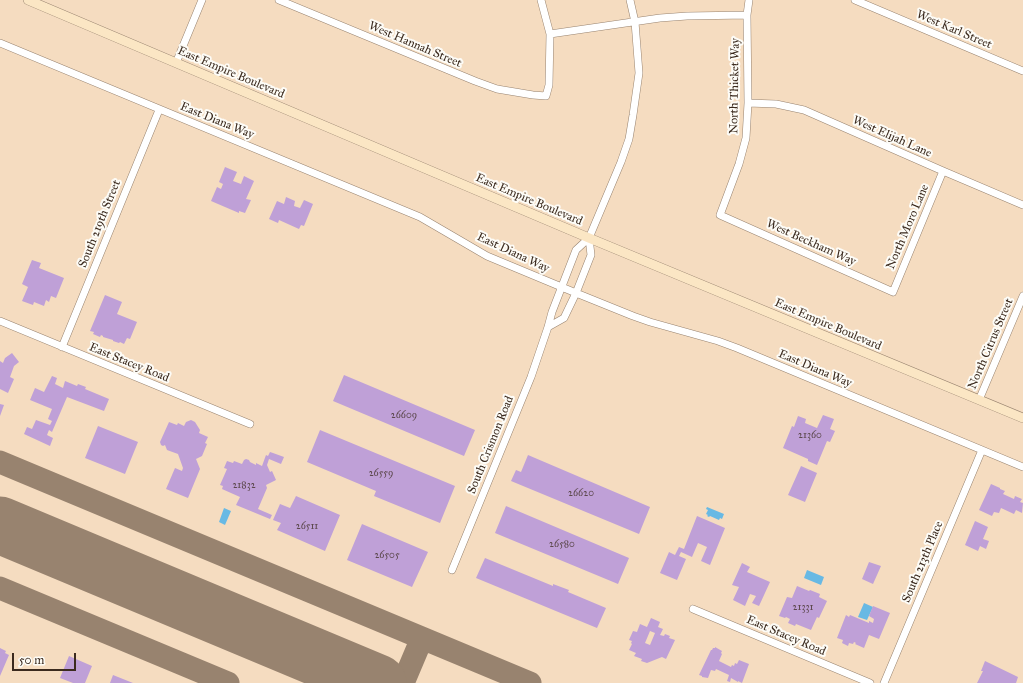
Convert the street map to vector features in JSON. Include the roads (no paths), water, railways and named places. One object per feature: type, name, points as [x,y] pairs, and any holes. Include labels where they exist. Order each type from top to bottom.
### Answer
[{"type":"street","name":"East Empire Boulevard","points":[[28,0],[589,238],[1023,418]]},
{"type":"street","points":[[176,63],[202,0]]},
{"type":"street","name":"West Hannah Street","points":[[278,0],[475,81],[497,89],[533,95],[546,96],[549,85],[550,34]]},
{"type":"street","points":[[541,0],[550,34],[660,18],[747,15]]},
{"type":"street","points":[[548,327],[564,318],[576,293],[591,255],[589,238],[629,139],[639,73],[635,22],[630,0]]},
{"type":"street","name":"North Thicket Way","points":[[720,216],[739,164],[746,138],[748,104],[747,15],[749,0]]},
{"type":"street","name":"West Karl Street","points":[[855,0],[1023,72]]},
{"type":"street","name":"East Diana Way","points":[[0,43],[420,217],[487,256],[576,293],[644,320],[724,343],[1023,467]]},
{"type":"street","name":"West Elijah Lane","points":[[748,104],[776,104],[804,110],[1023,205]]},
{"type":"street","name":"South 219th Street","points":[[62,347],[159,110]]},
{"type":"street","name":"North Moro Lane","points":[[892,292],[943,171]]},
{"type":"street","name":"West Beckham Way","points":[[720,216],[892,292]]},
{"type":"street","name":"South Crismon Road","points":[[452,570],[531,377],[552,312],[576,250],[589,238]]},
{"type":"street","name":"North Citrus Street","points":[[979,400],[1023,296]]},
{"type":"street","name":"East Stacey Road","points":[[0,321],[250,424]]},
{"type":"street","name":"South 213th Place","points":[[884,683],[982,450]]},
{"type":"street","name":"East Stacey Road","points":[[694,609],[870,683]]},
{"type":"water","points":[[707,507],[724,514],[722,519],[720,518],[719,520],[707,516]]},
{"type":"water","points":[[224,508],[231,511],[225,525],[219,522]]},
{"type":"water","points":[[807,570],[824,577],[821,585],[804,578]]},
{"type":"water","points":[[864,603],[873,607],[867,620],[858,617]]}]
